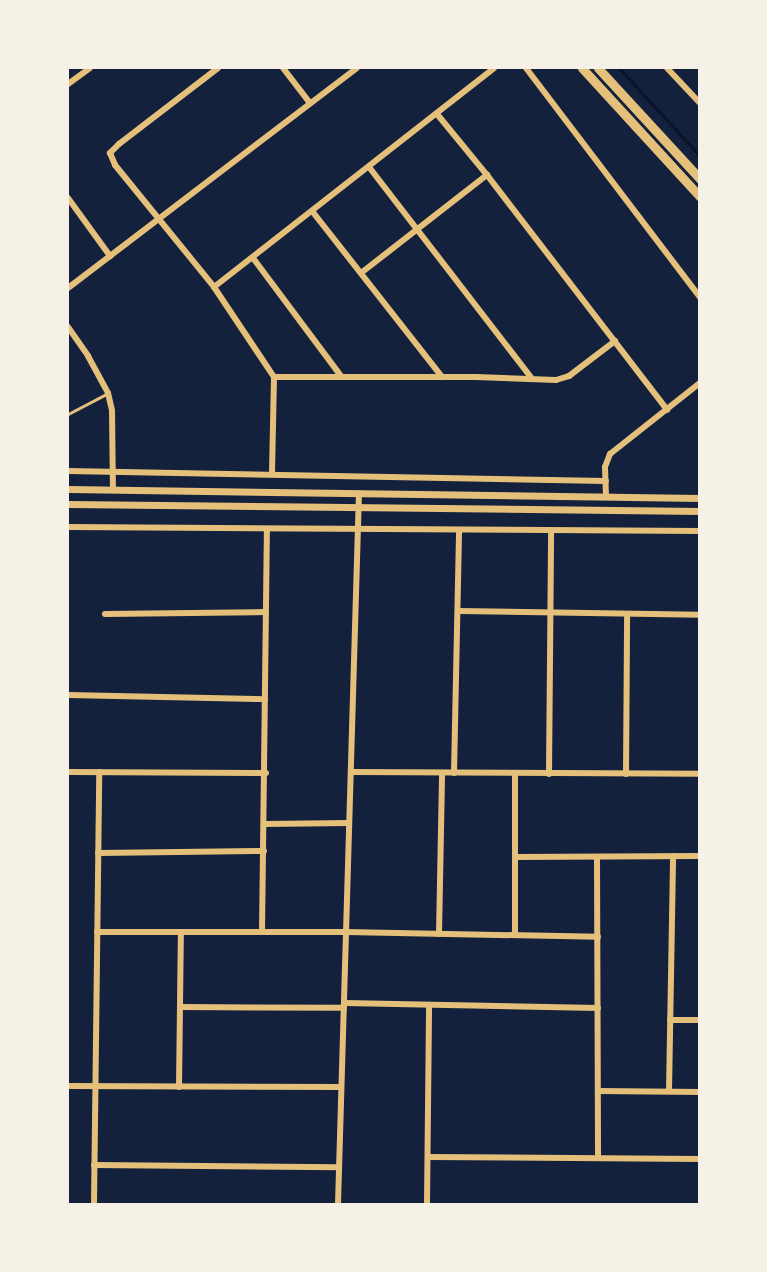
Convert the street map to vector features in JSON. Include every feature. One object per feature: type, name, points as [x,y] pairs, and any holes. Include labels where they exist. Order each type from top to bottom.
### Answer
[{"type":"main road","points":[[582,68],[699,196]]},
{"type":"main road","points":[[598,68],[699,179]]},
{"type":"street","points":[[68,84],[90,68]]},
{"type":"street","points":[[218,68],[110,153],[116,165],[214,287],[274,377],[272,474]]},
{"type":"street","points":[[283,68],[310,103]]},
{"type":"street","points":[[68,288],[357,68]]},
{"type":"street","points":[[214,287],[494,68]]},
{"type":"street","points":[[526,68],[699,297]]},
{"type":"street","points":[[667,68],[699,103]]},
{"type":"street","points":[[437,114],[487,175],[668,410]]},
{"type":"street","points":[[369,167],[532,379]]},
{"type":"street","points":[[361,273],[487,175]]},
{"type":"street","points":[[68,198],[110,256]]},
{"type":"street","points":[[312,211],[442,376]]},
{"type":"street","points":[[253,258],[342,376]]},
{"type":"street","points":[[68,327],[88,356],[108,393],[112,411],[113,490]]},
{"type":"street","points":[[274,377],[442,376],[555,380],[570,376],[615,341]]},
{"type":"street","points":[[606,496],[605,467],[610,454],[699,383]]},
{"type":"street","points":[[68,471],[606,481]]},
{"type":"street","points":[[68,489],[699,498]]},
{"type":"street","points":[[338,1204],[359,493]]},
{"type":"street","points":[[68,504],[699,511]]},
{"type":"street","points":[[68,527],[699,531]]},
{"type":"street","points":[[262,932],[266,774],[267,529]]},
{"type":"street","points":[[454,773],[459,530]]},
{"type":"street","points":[[549,774],[551,530]]},
{"type":"street","points":[[458,611],[699,615]]},
{"type":"street","points":[[105,614],[266,612]]},
{"type":"street","points":[[626,774],[627,614]]},
{"type":"street","points":[[68,695],[265,699]]},
{"type":"street","points":[[68,772],[266,774]]},
{"type":"street","points":[[94,1204],[99,772]]},
{"type":"street","points":[[351,772],[699,774]]},
{"type":"street","points":[[439,934],[441,773]]},
{"type":"street","points":[[515,774],[515,935]]},
{"type":"street","points":[[264,824],[349,822]]},
{"type":"street","points":[[98,853],[264,851]]},
{"type":"street","points":[[669,1092],[673,856]]},
{"type":"street","points":[[515,857],[699,856]]},
{"type":"street","points":[[597,857],[598,1158]]},
{"type":"street","points":[[97,932],[346,932],[598,937]]},
{"type":"street","points":[[179,1087],[181,932]]},
{"type":"street","points":[[180,1007],[429,1005],[598,1008]]},
{"type":"street","points":[[427,1204],[429,1005]]},
{"type":"street","points":[[670,1020],[699,1020]]},
{"type":"street","points":[[68,1086],[341,1087]]},
{"type":"street","points":[[598,1091],[699,1092]]},
{"type":"street","points":[[428,1158],[699,1159]]},
{"type":"street","points":[[94,1165],[339,1167]]},
{"type":"lane","points":[[68,414],[108,393]]},
{"type":"waterway","points":[[619,68],[700,156]]}]
